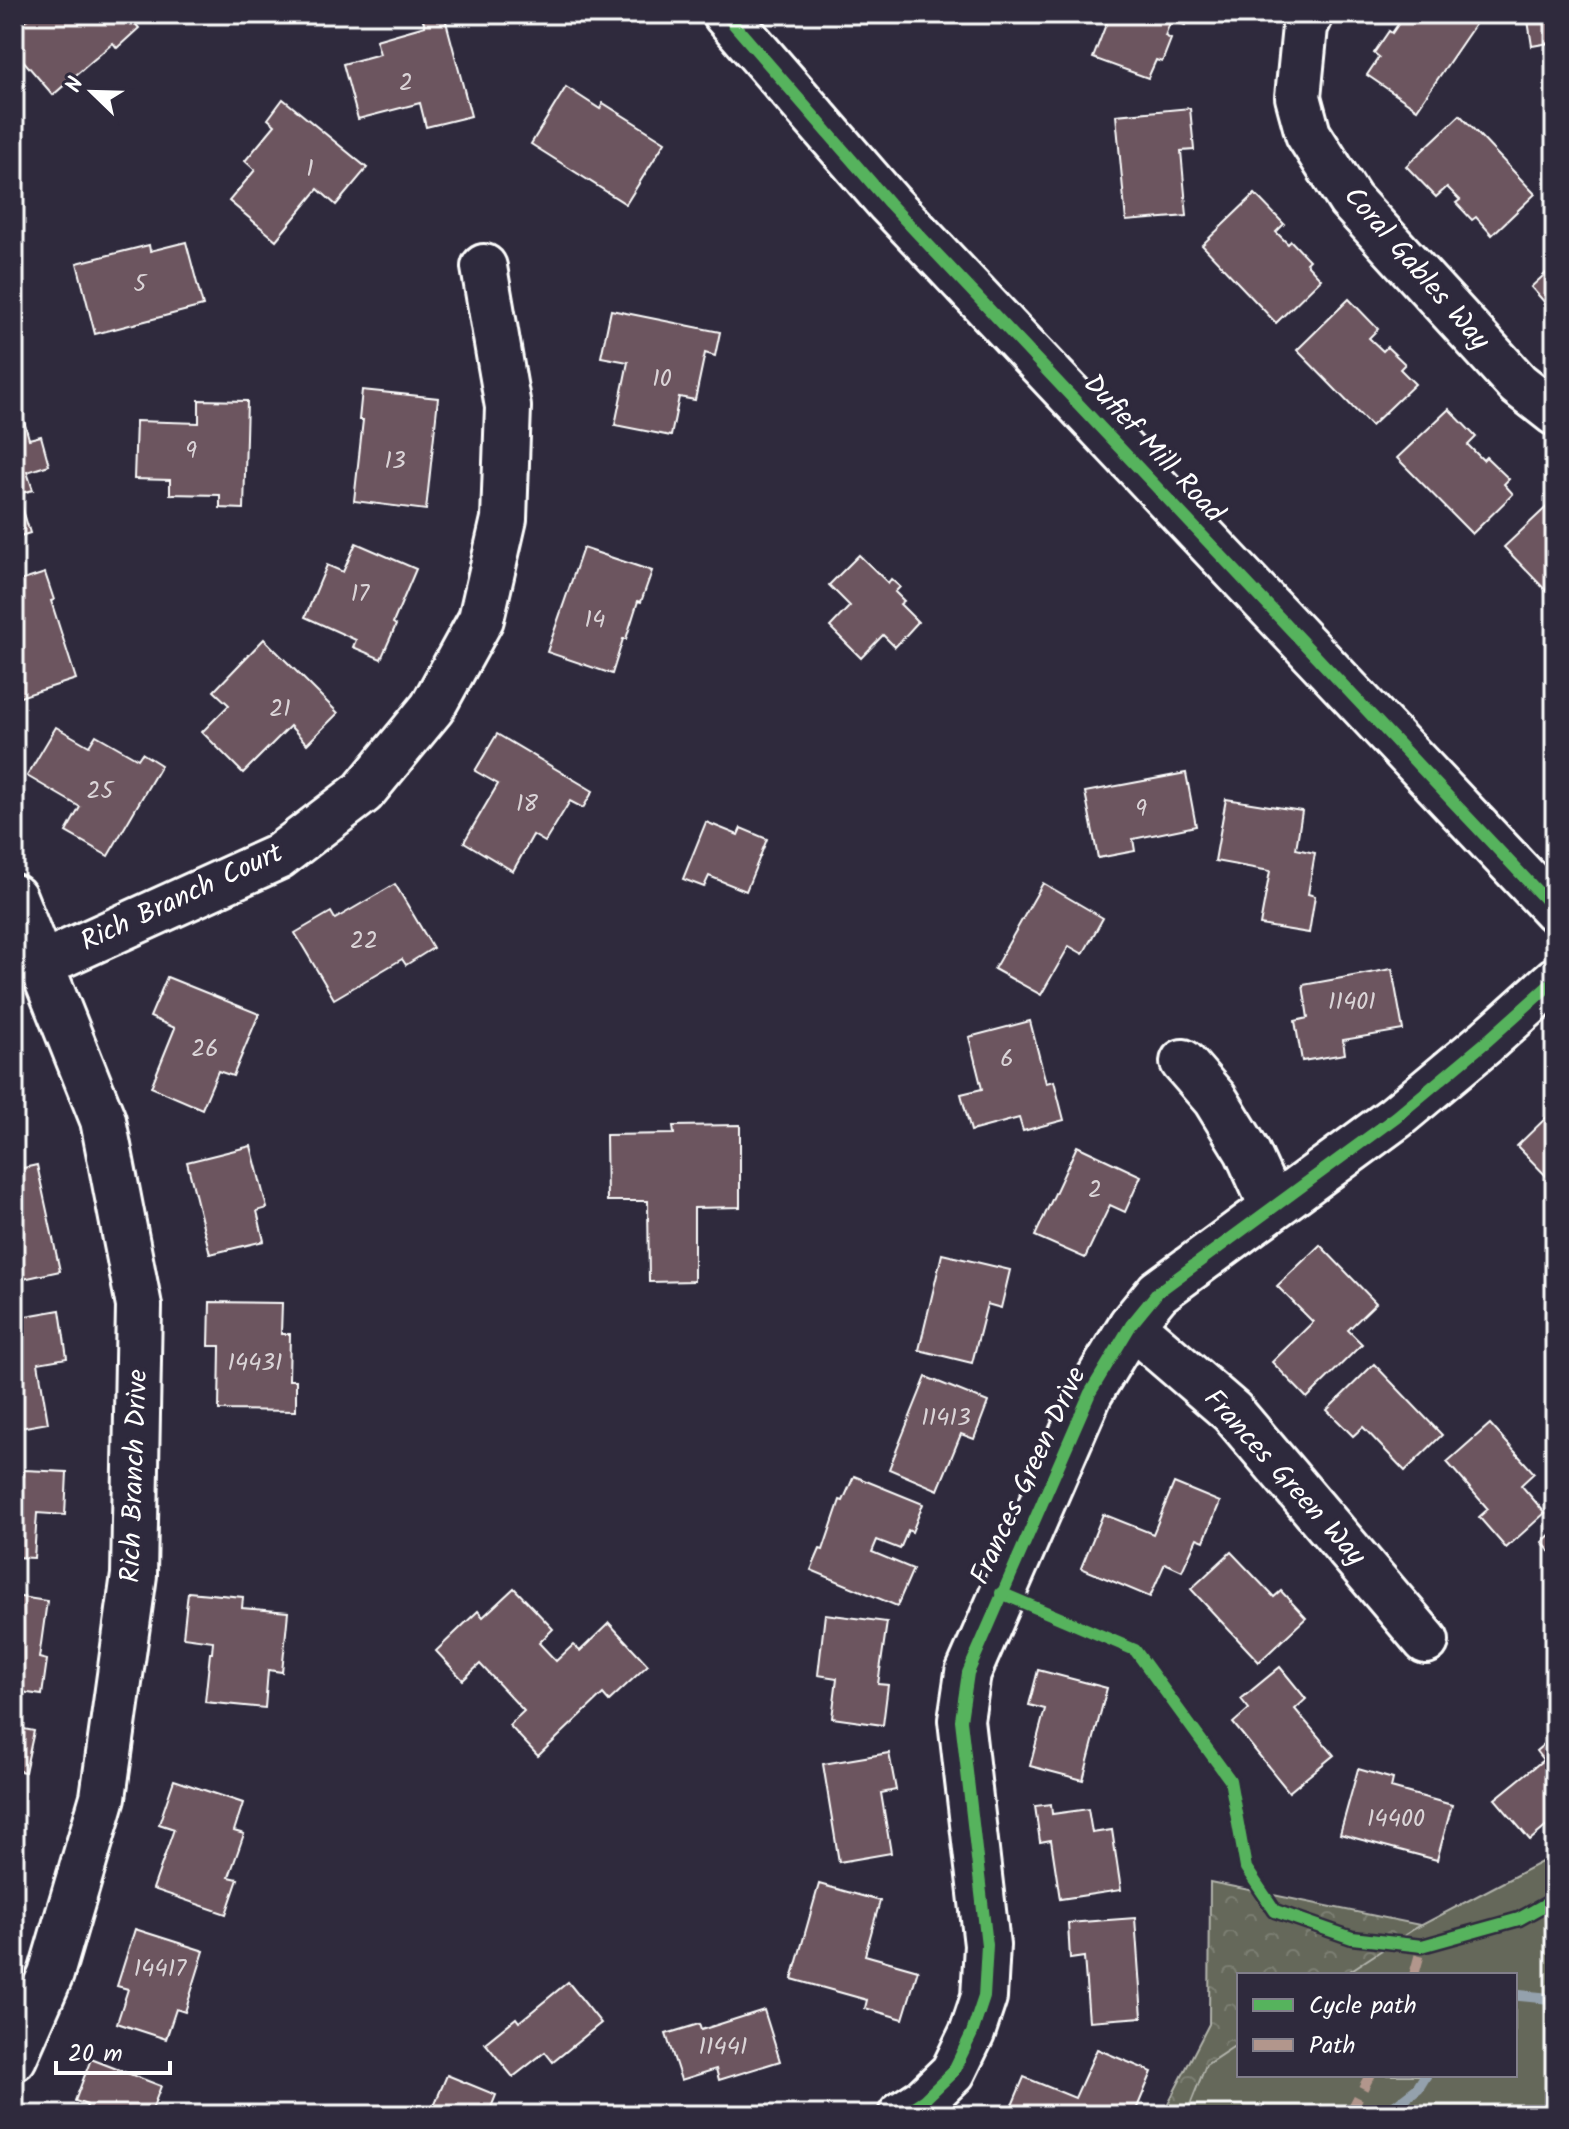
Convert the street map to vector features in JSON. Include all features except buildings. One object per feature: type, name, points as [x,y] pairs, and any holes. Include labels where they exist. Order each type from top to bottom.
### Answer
[{"type":"street","name":"Dufief Mill Road","points":[[725,14],[889,203],[1555,910]]},
{"type":"street","name":"Coral Gables Way","points":[[1311,14],[1305,27],[1298,97],[1308,134],[1350,200],[1518,384],[1555,413]]},
{"type":"street","name":"Rich Branch Court","points":[[42,964],[278,857],[363,792],[432,708],[481,619],[504,519],[508,407],[484,267]]},
{"type":"street","name":"Rich Branch Drive","points":[[14,897],[103,1120],[139,1306],[134,1575],[103,1797],[51,1974],[14,2058]]},
{"type":"street","name":"Frances Green Drive","points":[[901,2115],[924,2100],[953,2072],[972,2033],[984,1997],[987,1945],[961,1720],[968,1673],[1090,1393],[1131,1325],[1158,1292],[1396,1117],[1555,980]]},
{"type":"street","points":[[1183,1062],[1215,1099],[1247,1151],[1272,1206]]},
{"type":"street","name":"Frances Green Way","points":[[1131,1325],[1232,1412],[1426,1641]]},
{"type":"green space","points":[[1555,1855],[1555,2115],[1186,2115],[1206,2065],[1237,2044],[1237,2077],[1517,2077],[1517,1973],[1347,1973],[1414,1929]]},
{"type":"green space","points":[[1210,1882],[1508,1943],[1516,1973],[1237,1973],[1237,2077],[1517,2077],[1517,1976],[1555,2115],[1162,2115],[1209,2024]]},
{"type":"waterway","points":[[1517,1995],[1555,1999]]},
{"type":"waterway","points":[[1383,2115],[1418,2088],[1425,2077]]},
{"type":"marked path","points":[[1415,1973],[1422,1946]]},
{"type":"marked path","points":[[1349,2115],[1369,2077]]},
{"type":"cycle path","points":[[725,14],[889,203],[1555,910]]},
{"type":"cycle path","points":[[901,2115],[924,2100],[953,2072],[972,2033],[984,1997],[987,1945],[961,1720],[968,1673],[1090,1393],[1131,1325],[1158,1292],[1396,1117],[1555,980]]},
{"type":"cycle path","points":[[1001,1593],[1135,1650],[1230,1780],[1246,1868],[1275,1911],[1352,1938],[1422,1946],[1519,1919],[1555,1899]]}]
